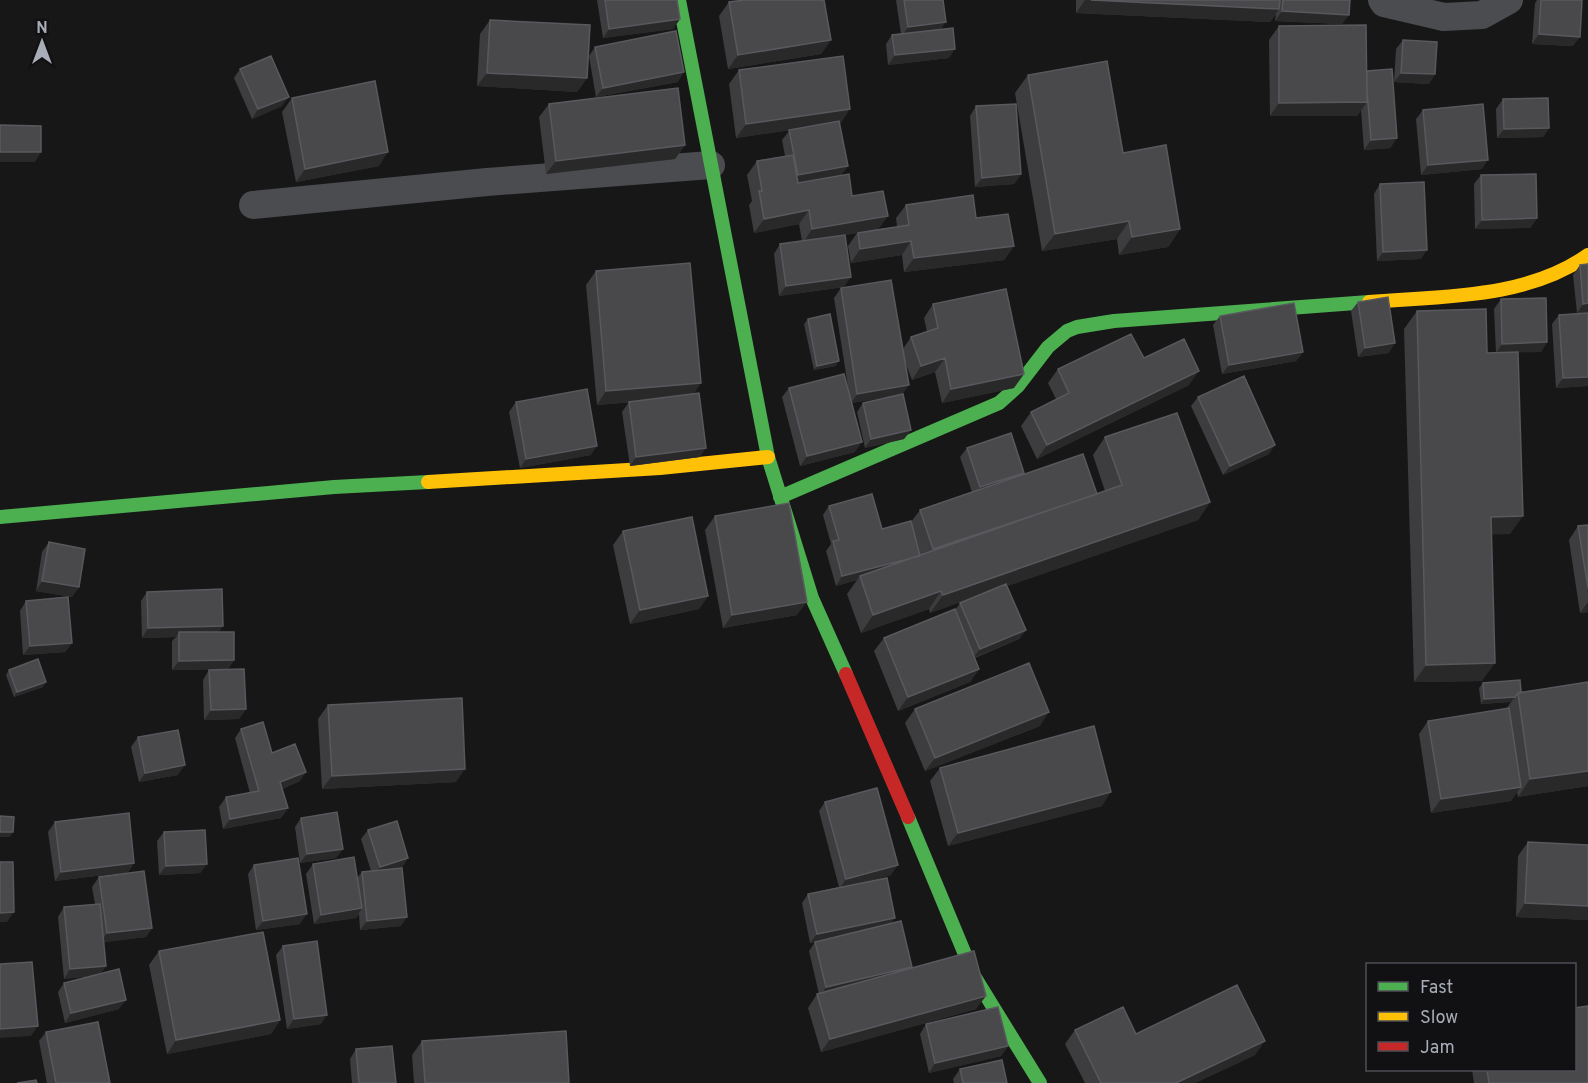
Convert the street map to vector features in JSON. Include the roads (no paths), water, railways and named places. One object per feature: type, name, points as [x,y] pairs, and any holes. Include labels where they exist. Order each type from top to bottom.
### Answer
[{"type":"street","points":[[679,0],[768,457],[812,598],[884,760],[974,976],[1040,1083]]},
{"type":"street","points":[[1382,0],[1406,9],[1444,17],[1482,15],[1509,0]]},
{"type":"street","points":[[253,205],[487,182],[711,165]]},
{"type":"street","points":[[780,497],[999,403],[1021,385],[1041,353],[1068,331],[1114,321],[1472,294],[1526,285],[1574,267],[1588,255]]},
{"type":"street","points":[[0,517],[322,488],[660,468],[768,457]]}]
